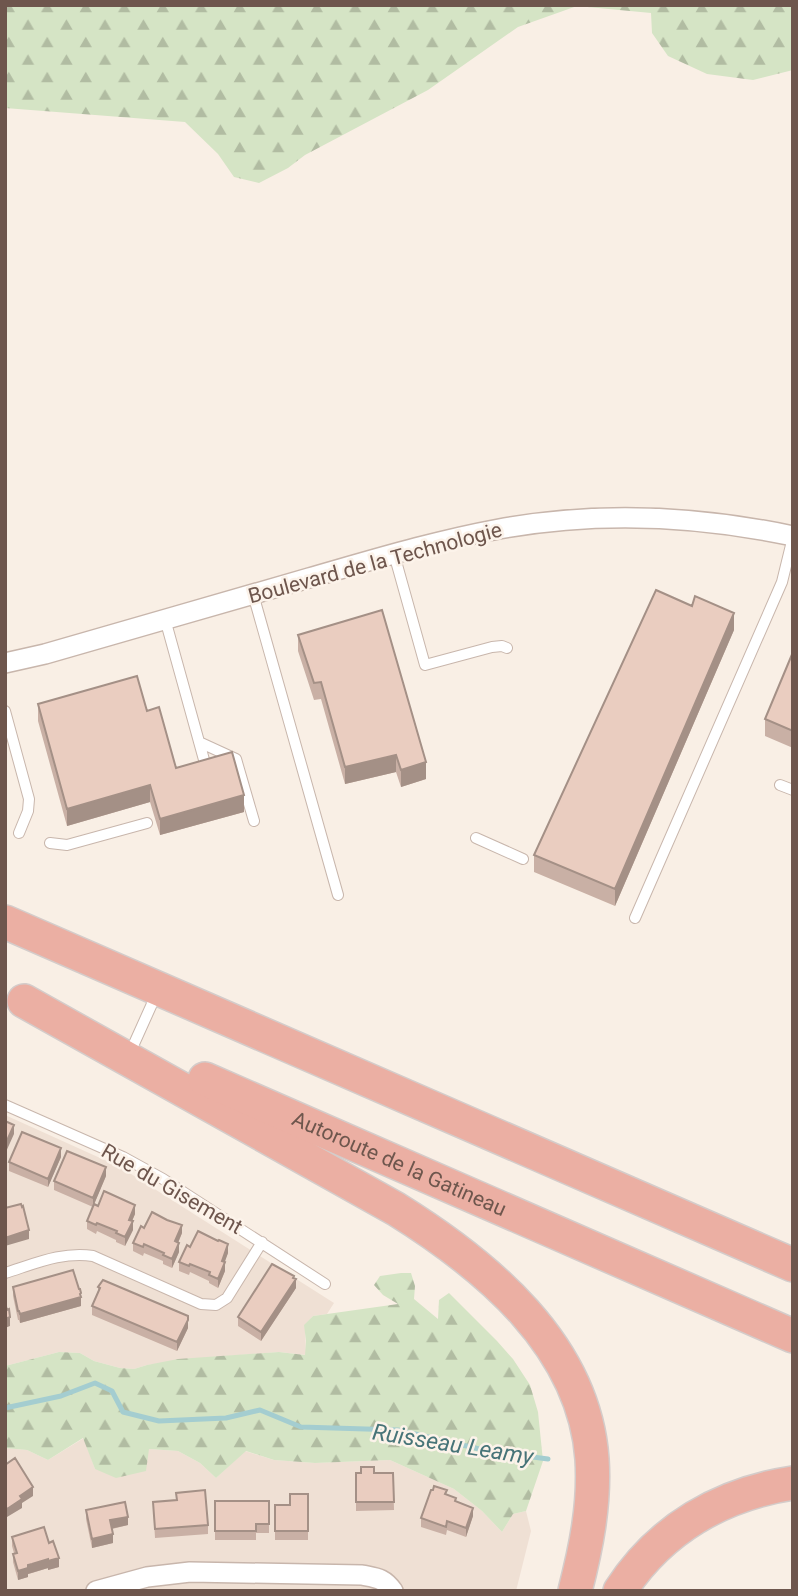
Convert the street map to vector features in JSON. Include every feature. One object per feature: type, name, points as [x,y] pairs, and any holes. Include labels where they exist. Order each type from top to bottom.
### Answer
[{"type":"highway","points":[[5,922],[793,1265]]},
{"type":"highway","points":[[15,996],[130,1053],[416,1221],[478,1266],[526,1313],[570,1378],[583,1409],[591,1443],[591,1514],[575,1591]]},
{"type":"highway","name":"Autoroute de la Gatineau","points":[[130,1053],[793,1336]]},
{"type":"highway","points":[[657,1206],[793,1249]]},
{"type":"highway","points":[[621,1591],[649,1554],[696,1517],[737,1496],[793,1483]]},
{"type":"street","name":"Boulevard de la Technologie","points":[[5,663],[45,654],[394,554],[499,529],[601,517],[688,519],[734,524],[793,536]]},
{"type":"street","points":[[96,1591],[148,1577],[191,1572],[362,1575],[376,1577],[390,1586]]},
{"type":"lane","points":[[635,918],[782,582],[793,536]]},
{"type":"lane","points":[[394,554],[425,665],[497,646],[507,648]]},
{"type":"lane","points":[[253,594],[338,895]]},
{"type":"lane","points":[[165,619],[206,767]]},
{"type":"lane","points":[[5,711],[29,799],[28,811],[19,833]]},
{"type":"lane","points":[[199,743],[236,759],[254,821]]},
{"type":"lane","points":[[779,785],[793,790]]},
{"type":"lane","points":[[50,843],[68,845],[147,823]]},
{"type":"lane","points":[[476,838],[523,859]]},
{"type":"lane","points":[[130,1053],[159,989]]},
{"type":"lane","name":"Rue du Gisement","points":[[5,1105],[123,1157],[163,1179],[325,1284]]},
{"type":"lane","name":"Rue du Gisement","points":[[5,1273],[59,1256],[93,1256],[201,1304],[216,1306],[227,1298],[262,1242]]},
{"type":"shaded area","points":[[5,1115],[120,1167],[334,1303],[327,1314],[313,1316],[305,1325],[306,1355],[279,1352],[215,1357],[134,1369],[94,1361],[80,1353],[59,1352],[5,1366]]},
{"type":"shaded area","points":[[84,1438],[95,1469],[149,1449],[178,1451],[200,1463],[216,1478],[245,1451],[274,1460],[315,1463],[390,1460],[454,1489],[482,1511],[502,1532],[513,1514],[526,1511],[531,1531],[516,1591],[5,1591],[5,1448],[27,1450],[48,1460]]},
{"type":"green space","points":[[5,5],[793,5],[793,70],[753,80],[707,74],[668,56],[652,33],[651,13],[577,6],[518,27],[428,90],[305,155],[288,168],[259,183],[234,177],[218,154],[185,122],[5,108]]},
{"type":"green space","points":[[411,1273],[415,1286],[414,1299],[438,1319],[439,1300],[449,1293],[513,1359],[530,1385],[538,1412],[543,1461],[526,1511],[513,1514],[502,1532],[482,1511],[454,1489],[390,1460],[315,1463],[274,1460],[246,1451],[216,1478],[200,1463],[178,1451],[149,1449],[146,1471],[116,1478],[95,1469],[83,1438],[48,1460],[27,1450],[5,1448],[5,1366],[59,1352],[80,1353],[94,1361],[134,1369],[178,1359],[279,1352],[305,1355],[304,1325],[313,1316],[398,1304],[383,1295],[374,1285],[380,1276]]},
{"type":"building","points":[[656,590],[692,606],[695,596],[734,613],[615,889],[534,855]]},
{"type":"building","points":[[382,610],[426,762],[401,770],[396,755],[345,767],[321,682],[314,683],[298,635]]},
{"type":"building","points":[[793,652],[793,731],[765,719]]},
{"type":"building","points":[[137,676],[147,711],[159,707],[176,768],[232,752],[244,795],[160,819],[150,785],[67,809],[38,704]]},
{"type":"building","points":[[5,1121],[14,1125],[5,1145]]},
{"type":"building","points":[[22,1132],[61,1148],[48,1179],[9,1162]]},
{"type":"building","points":[[67,1151],[106,1167],[93,1198],[54,1181]]},
{"type":"building","points":[[104,1191],[135,1205],[129,1220],[133,1221],[125,1237],[116,1233],[117,1231],[87,1221],[94,1204],[98,1206]]},
{"type":"building","points":[[21,1204],[29,1230],[5,1238],[5,1208]]},
{"type":"building","points":[[152,1212],[182,1225],[175,1241],[179,1243],[172,1259],[144,1244],[143,1247],[133,1243]]},
{"type":"building","points":[[198,1231],[228,1244],[218,1279],[209,1275],[210,1272],[179,1262]]},
{"type":"building","points":[[272,1264],[296,1279],[261,1332],[238,1317]]},
{"type":"building","points":[[73,1270],[81,1297],[20,1314],[13,1287]]},
{"type":"building","points":[[103,1280],[188,1316],[177,1342],[92,1306]]},
{"type":"building","points":[[5,1303],[10,1317],[5,1319]]},
{"type":"building","points":[[15,1458],[33,1487],[7,1509],[5,1465]]},
{"type":"building","points":[[361,1467],[374,1467],[374,1473],[393,1473],[394,1502],[356,1502],[356,1473],[361,1473]]},
{"type":"building","points":[[434,1486],[447,1490],[445,1494],[456,1498],[455,1501],[473,1508],[466,1528],[447,1521],[446,1527],[421,1518]]},
{"type":"building","points":[[205,1490],[208,1525],[155,1529],[153,1502],[177,1500],[176,1493]]},
{"type":"building","points":[[290,1494],[308,1494],[308,1531],[275,1531],[275,1505],[290,1505]]},
{"type":"building","points":[[215,1501],[269,1501],[269,1524],[256,1524],[256,1531],[215,1531]]},
{"type":"building","points":[[125,1502],[128,1517],[110,1520],[113,1534],[92,1539],[86,1510]]},
{"type":"building","points":[[44,1527],[49,1543],[53,1541],[59,1558],[28,1565],[28,1568],[18,1571],[13,1554],[17,1553],[12,1537]]},
{"type":"waterway","name":"Ruisseau Leamy","points":[[5,1408],[61,1396],[95,1383],[112,1391],[123,1412],[159,1421],[226,1418],[260,1410],[301,1427],[398,1430],[488,1451],[548,1459]]}]
